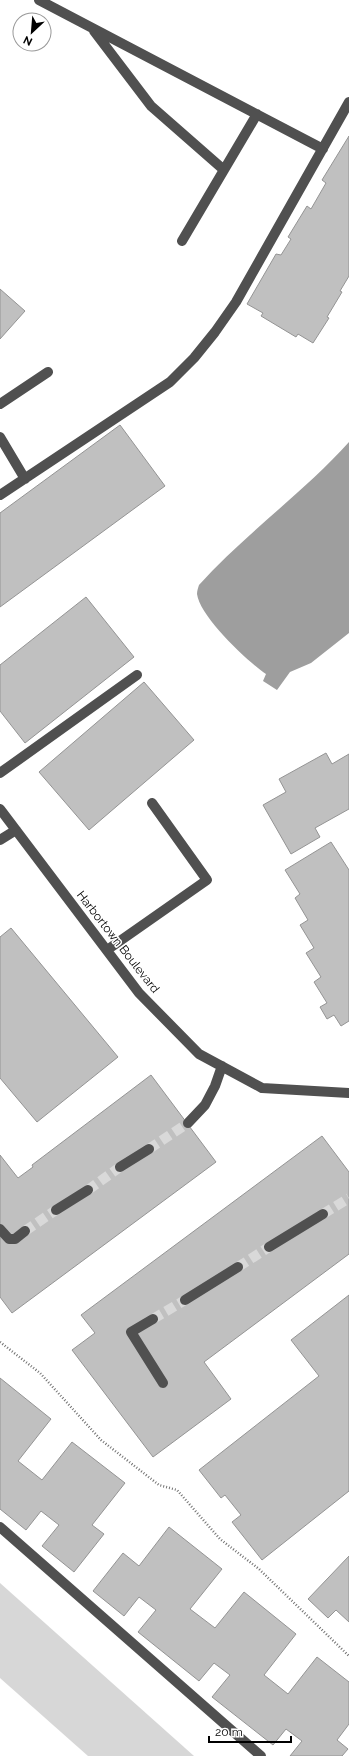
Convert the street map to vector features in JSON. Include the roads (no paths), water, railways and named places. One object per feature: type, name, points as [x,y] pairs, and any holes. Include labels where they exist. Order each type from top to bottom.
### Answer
[{"type":"street","points":[[39,0],[323,149]]},
{"type":"street","points":[[92,28],[151,106],[224,170]]},
{"type":"street","points":[[0,495],[170,382],[194,358],[236,302],[349,102]]},
{"type":"street","points":[[182,241],[257,114]]},
{"type":"street","points":[[0,404],[48,372]]},
{"type":"street","points":[[0,437],[25,478]]},
{"type":"street","points":[[0,773],[137,676]]},
{"type":"street","points":[[107,950],[207,880],[152,803]]},
{"type":"street","name":"Harbortown Boulevard","points":[[0,809],[139,993],[199,1054],[262,1088],[349,1093]]},
{"type":"street","points":[[0,840],[16,830]]},
{"type":"street","points":[[188,1123],[205,1105],[215,1086],[222,1066]]},
{"type":"street","points":[[120,1167],[149,1149]]},
{"type":"street","points":[[56,1210],[88,1190]]},
{"type":"street","points":[[269,1247],[323,1214]]},
{"type":"street","points":[[0,1229],[9,1239],[15,1239],[25,1231]]},
{"type":"street","points":[[185,1300],[238,1267]]},
{"type":"street","points":[[153,1319],[131,1332],[163,1383]]},
{"type":"street","points":[[0,1527],[261,1756]]},
{"type":"tunnel","points":[[149,1149],[188,1123]]},
{"type":"tunnel","points":[[88,1190],[120,1167]]},
{"type":"tunnel","points":[[323,1214],[349,1198]]},
{"type":"tunnel","points":[[25,1231],[56,1210]]},
{"type":"tunnel","points":[[238,1267],[269,1247]]},
{"type":"tunnel","points":[[153,1319],[185,1300]]}]
